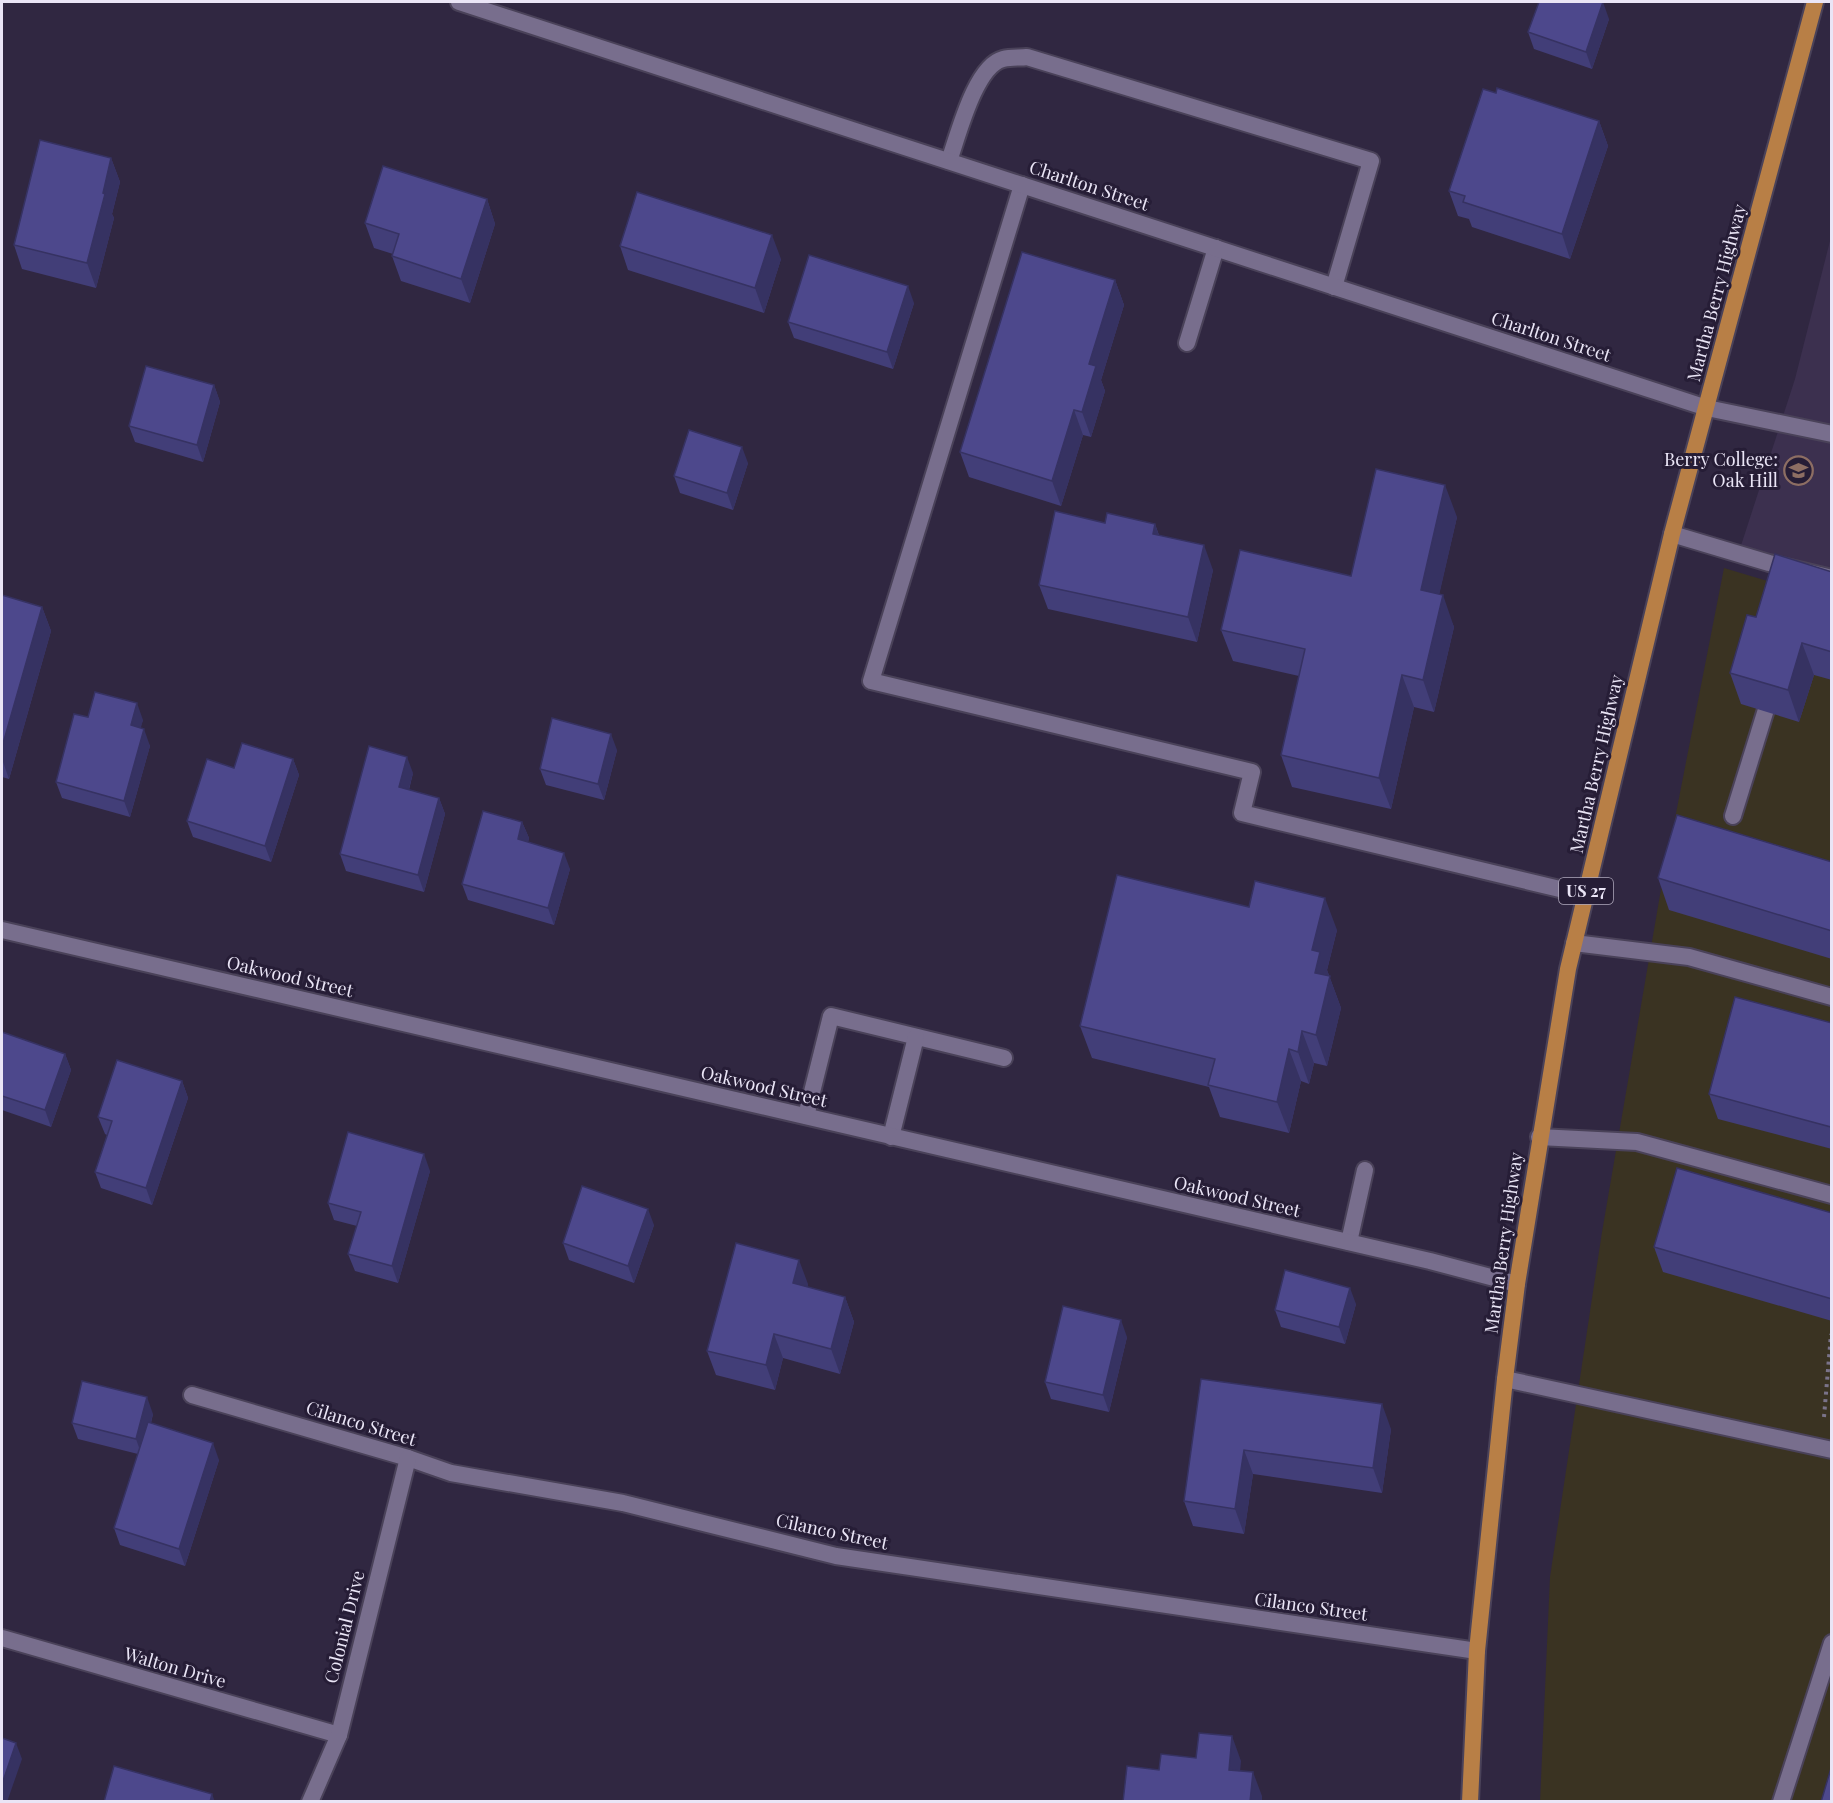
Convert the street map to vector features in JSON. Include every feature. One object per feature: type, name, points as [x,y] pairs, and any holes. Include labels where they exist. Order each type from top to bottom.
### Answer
[{"type":"main road","name":"Martha Berry Highway","points":[[1470,1802],[1477,1651],[1505,1379],[1539,1137],[1568,969],[1672,534],[1815,2]]},
{"type":"street","name":"Charlton Street","points":[[459,2],[1707,408],[1832,434]]},
{"type":"street","points":[[949,161],[970,103],[988,69],[1002,59],[1027,57],[1371,161],[1334,286]]},
{"type":"street","points":[[1022,185],[871,681],[1252,772],[1242,813],[1585,895]]},
{"type":"street","points":[[1187,343],[1216,248]]},
{"type":"street","points":[[1672,534],[1769,563],[1832,578]]},
{"type":"street","points":[[1733,816],[1768,703]]},
{"type":"street","name":"Oakwood Street","points":[[2,930],[1349,1242],[1517,1284]]},
{"type":"street","points":[[1574,943],[1689,957],[1832,997]]},
{"type":"street","points":[[806,1116],[831,1016],[1004,1058]]},
{"type":"street","points":[[891,1137],[916,1037]]},
{"type":"street","points":[[1539,1137],[1637,1142],[1832,1195]]},
{"type":"street","points":[[1349,1242],[1365,1170]]},
{"type":"street","points":[[1505,1379],[1826,1449]]},
{"type":"street","name":"Cilanco Street","points":[[192,1395],[408,1458],[451,1473],[623,1503],[836,1556],[1477,1651]]},
{"type":"street","name":"Colonial Drive","points":[[310,1802],[339,1735],[408,1458]]},
{"type":"street","name":"Walton Drive","points":[[2,1638],[339,1735]]},
{"type":"street","points":[[1781,1802],[1832,1643]]},
{"type":"path","points":[[1826,1449],[1831,1334]]},
{"type":"shaded area","name":"Berry College: Oak Hill","points":[[1831,237],[1831,591],[1736,561],[1795,379]]},
{"type":"shaded area","points":[[1724,568],[1831,600],[1831,1801],[1540,1802],[1550,1577],[1602,1232],[1660,895]]},
{"type":"building","points":[[1539,2],[1603,2],[1586,52],[1528,32]]},
{"type":"building","points":[[1497,88],[1599,121],[1562,234],[1463,202],[1465,196],[1449,191],[1483,89],[1496,93]]},
{"type":"building","points":[[40,140],[111,158],[103,193],[105,194],[87,263],[14,245]]},
{"type":"building","points":[[383,166],[487,199],[461,279],[392,256],[399,234],[365,223]]},
{"type":"building","points":[[637,192],[772,235],[755,288],[620,246]]},
{"type":"building","points":[[1022,252],[1115,280],[1089,364],[1096,366],[1082,412],[1074,410],[1052,481],[960,452]]},
{"type":"building","points":[[809,255],[908,286],[887,352],[788,322]]},
{"type":"building","points":[[146,366],[214,385],[197,445],[129,426]]},
{"type":"building","points":[[689,430],[742,447],[727,493],[674,476]]},
{"type":"building","points":[[1376,469],[1445,485],[1421,590],[1443,595],[1423,680],[1402,675],[1379,778],[1281,755],[1305,649],[1221,630],[1240,550],[1351,576]]},
{"type":"building","points":[[1055,511],[1105,523],[1107,513],[1155,524],[1153,534],[1204,545],[1188,617],[1039,585]]},
{"type":"building","points":[[1775,554],[1832,572],[1832,652],[1802,643],[1788,690],[1730,673],[1747,615],[1756,617]]},
{"type":"building","points":[[2,595],[42,607],[2,747]]},
{"type":"building","points":[[95,692],[137,703],[131,725],[144,729],[124,801],[56,782],[74,714],[88,717]]},
{"type":"building","points":[[552,718],[611,734],[598,784],[540,769]]},
{"type":"building","points":[[242,743],[293,759],[265,846],[187,821],[207,759],[234,768]]},
{"type":"building","points":[[369,746],[407,757],[399,787],[439,798],[418,875],[340,854]]},
{"type":"building","points":[[483,811],[522,822],[518,839],[564,853],[548,908],[462,884]]},
{"type":"building","points":[[1677,815],[1832,862],[1832,931],[1658,878]]},
{"type":"building","points":[[1117,875],[1249,907],[1255,881],[1325,898],[1312,950],[1320,952],[1315,973],[1330,976],[1316,1035],[1302,1031],[1298,1052],[1289,1049],[1277,1102],[1208,1085],[1215,1059],[1080,1026]]},
{"type":"building","points":[[1735,997],[1832,1023],[1831,1127],[1709,1094]]},
{"type":"building","points":[[2,1032],[65,1054],[45,1110],[2,1096]]},
{"type":"building","points":[[117,1060],[182,1081],[146,1188],[95,1172],[112,1121],[98,1117]]},
{"type":"building","points":[[348,1132],[424,1154],[392,1266],[348,1254],[361,1212],[328,1203]]},
{"type":"building","points":[[1677,1168],[1832,1213],[1832,1299],[1654,1247]]},
{"type":"building","points":[[582,1186],[648,1209],[628,1266],[563,1243]]},
{"type":"building","points":[[736,1243],[799,1260],[793,1283],[845,1297],[831,1349],[774,1334],[766,1365],[707,1351]]},
{"type":"building","points":[[1285,1270],[1350,1288],[1339,1327],[1275,1310]]},
{"type":"building","points":[[1063,1306],[1121,1320],[1103,1395],[1045,1382]]},
{"type":"building","points":[[1201,1379],[1382,1404],[1373,1468],[1244,1450],[1235,1509],[1184,1501]]},
{"type":"building","points":[[82,1381],[147,1397],[136,1439],[72,1423]]},
{"type":"building","points":[[148,1422],[213,1443],[179,1549],[114,1528]]},
{"type":"building","points":[[1199,1733],[1232,1736],[1229,1770],[1253,1772],[1250,1802],[1123,1802],[1127,1766],[1159,1770],[1161,1754],[1196,1758]]},
{"type":"building","points":[[2,1738],[16,1743],[2,1784]]},
{"type":"building","points":[[1832,1765],[1832,1802],[1821,1802]]},
{"type":"building","points":[[114,1766],[212,1794],[210,1802],[104,1802]]},
{"type":"place","name":"Berry College: Oak Hill","points":[[1799,470]]}]
